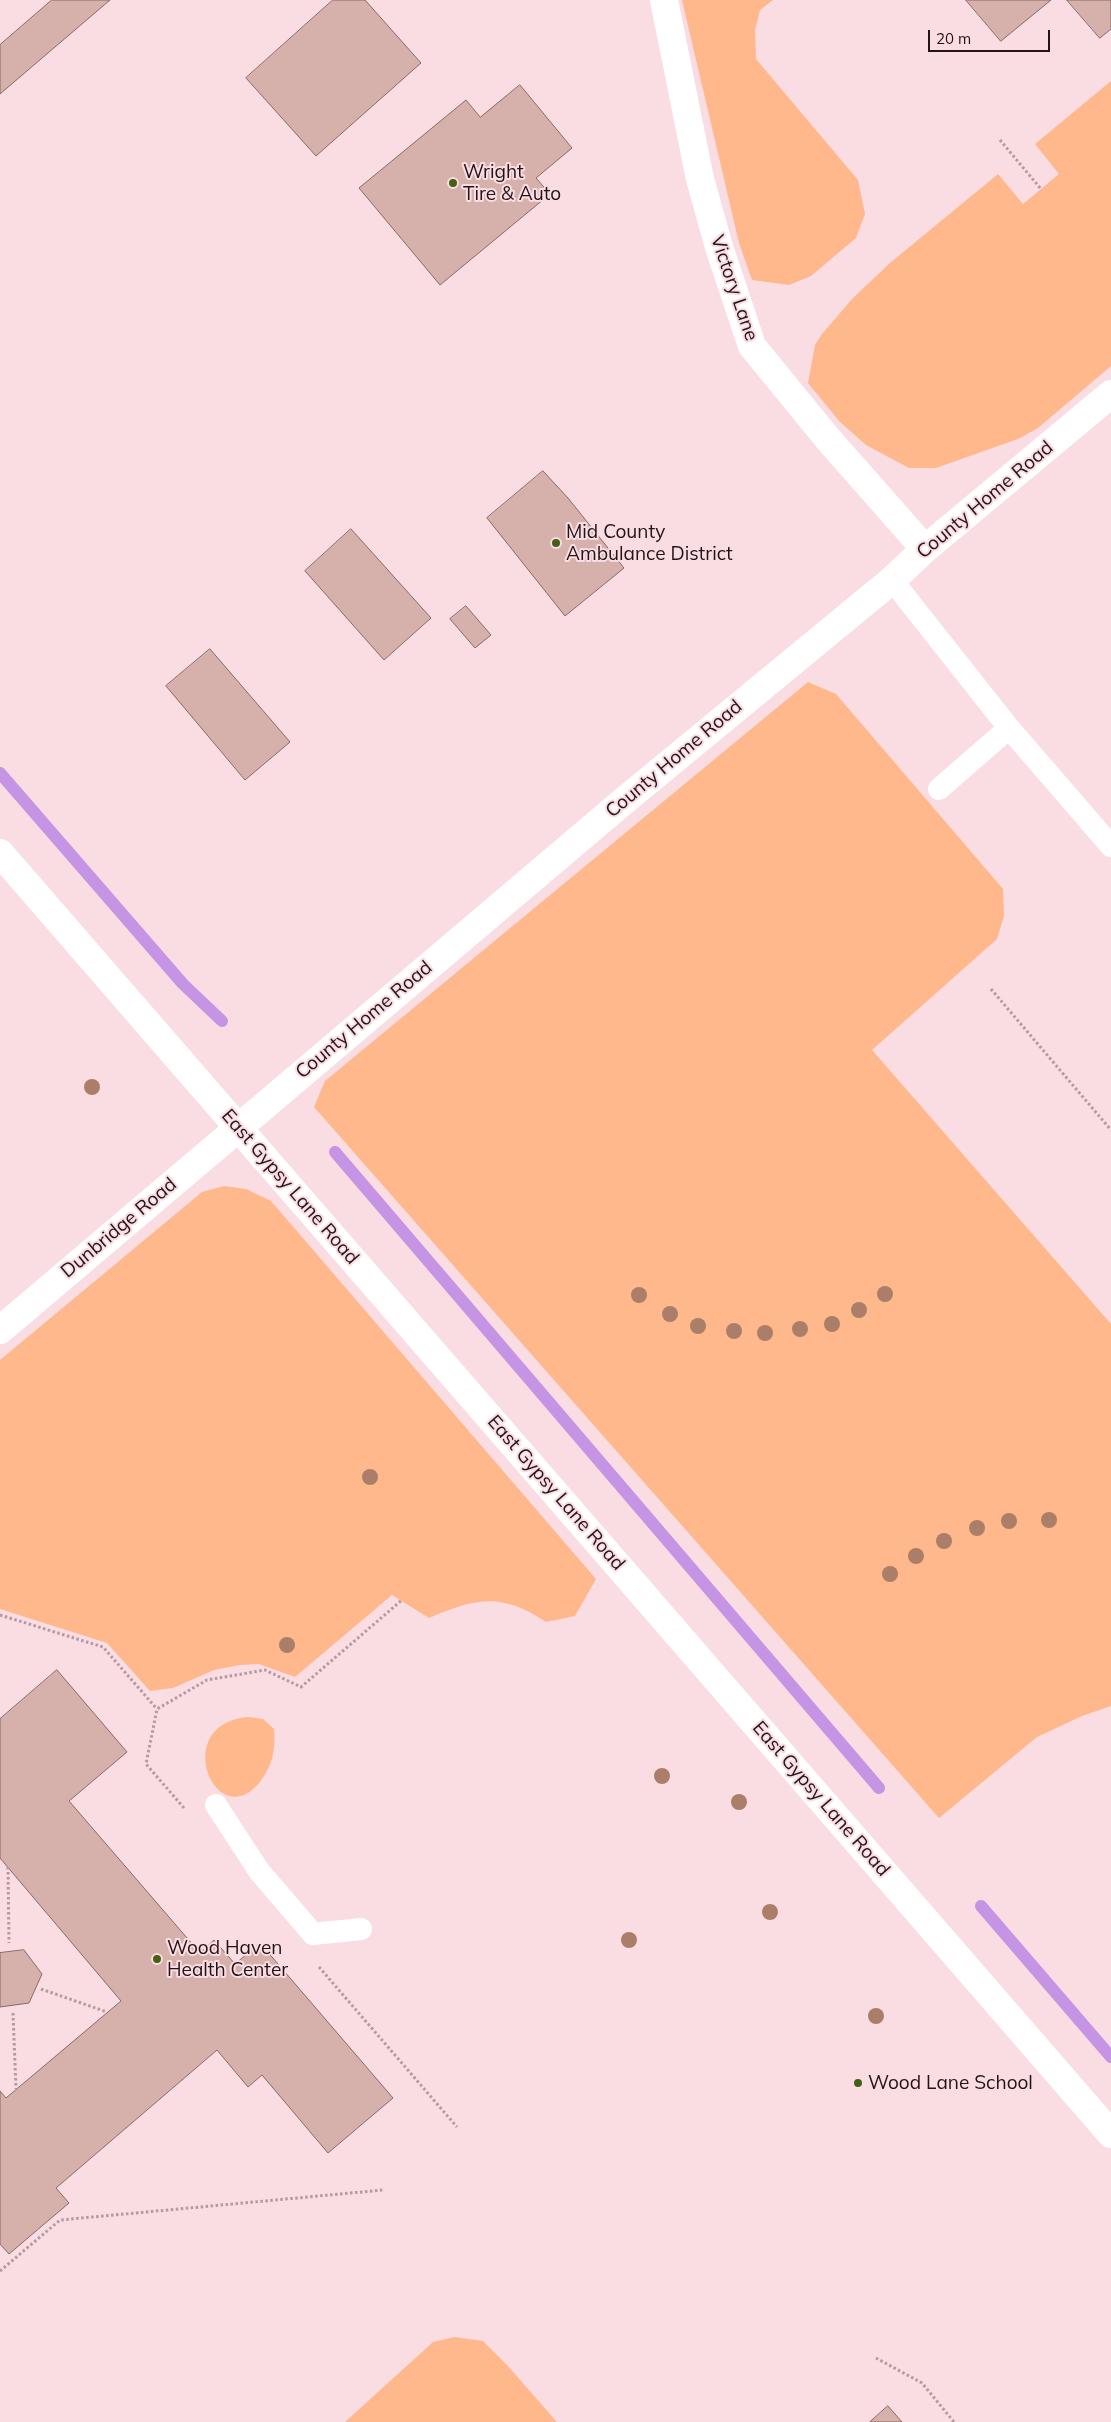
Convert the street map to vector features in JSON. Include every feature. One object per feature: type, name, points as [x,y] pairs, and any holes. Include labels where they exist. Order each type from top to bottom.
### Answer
[{"type":"street","name":"Victory Lane","points":[[664,0],[700,179],[719,247],[752,346],[828,439],[925,549]]},
{"type":"street","name":"County Home Road","points":[[238,1127],[632,794],[892,580],[925,549],[1111,394]]},
{"type":"street","name":"East Gypsy Lane Road","points":[[0,853],[1111,2134]]},
{"type":"street","name":"Dunbridge Road","points":[[0,1330],[238,1127]]},
{"type":"lane","points":[[892,580],[1009,728],[1111,846]]},
{"type":"lane","points":[[938,790],[1009,728]]},
{"type":"lane","points":[[216,1805],[259,1871],[313,1934],[361,1929]]},
{"type":"path","points":[[1000,140],[1041,189]]},
{"type":"path","points":[[991,988],[1111,1130]]},
{"type":"path","points":[[185,1810],[146,1764],[157,1709],[207,1680],[265,1670],[301,1687],[402,1600]]},
{"type":"path","points":[[0,1615],[104,1647],[157,1709]]},
{"type":"path","points":[[8,1867],[9,1943]]},
{"type":"path","points":[[315,1961],[457,2127]]},
{"type":"path","points":[[41,1990],[107,2012]]},
{"type":"path","points":[[13,2013],[16,2090]]},
{"type":"path","points":[[0,2271],[60,2220],[382,2190]]},
{"type":"path","points":[[876,2358],[922,2383],[954,2422]]},
{"type":"shaded area","points":[[682,0],[773,0],[760,10],[755,30],[756,59],[858,180],[865,214],[856,238],[811,276],[789,285],[752,280],[739,243]]},
{"type":"shaded area","points":[[1111,81],[1111,366],[1038,428],[1018,439],[936,468],[909,468],[866,445],[840,422],[808,383],[815,345],[822,334],[853,298],[890,263],[998,174],[1023,204],[1059,174],[1035,144]]},
{"type":"shaded area","points":[[808,682],[836,694],[1003,889],[1004,916],[997,939],[872,1050],[1111,1324],[1111,1706],[1082,1716],[1037,1737],[939,1818],[314,1107],[325,1081]]},
{"type":"shaded area","points":[[224,1186],[246,1189],[271,1201],[596,1579],[575,1616],[546,1622],[530,1612],[515,1606],[502,1602],[488,1601],[461,1606],[429,1618],[392,1595],[295,1677],[259,1664],[240,1665],[214,1670],[173,1688],[150,1691],[107,1643],[0,1609],[0,1360],[202,1192]]},
{"type":"shaded area","points":[[248,1717],[263,1719],[274,1729],[272,1758],[267,1771],[259,1783],[243,1795],[228,1796],[216,1787],[208,1772],[205,1755],[210,1738],[224,1724]]},
{"type":"shaded area","points":[[454,2337],[483,2341],[507,2365],[557,2422],[345,2422],[433,2342]]},
{"type":"building","points":[[52,0],[110,0],[0,94],[0,45]]},
{"type":"building","points":[[333,0],[365,0],[421,63],[316,156],[246,78]]},
{"type":"building","points":[[966,0],[1051,0],[1001,41]]},
{"type":"building","points":[[1067,0],[1111,0],[1111,29],[1100,38]]},
{"type":"building","name":"Wright Tire & Auto","points":[[520,85],[572,148],[536,178],[550,194],[440,285],[359,188],[466,100],[480,117]]},
{"type":"building","name":"Mid County Ambulance District","points":[[543,471],[568,498],[624,568],[565,616],[487,518]]},
{"type":"building","points":[[351,529],[431,618],[384,660],[305,571]]},
{"type":"building","points":[[466,606],[491,635],[475,648],[450,619]]},
{"type":"building","points":[[210,649],[290,742],[245,780],[166,686]]},
{"type":"building","name":"Wood Haven Health Center","points":[[57,1670],[127,1752],[69,1801],[200,1953],[214,1940],[235,1964],[260,1943],[393,2098],[328,2153],[262,2075],[248,2087],[217,2050],[56,2188],[69,2203],[9,2254],[0,2244],[0,2091],[6,2098],[121,2001],[0,1858],[0,1719]]},
{"type":"building","points":[[24,1950],[42,1974],[29,2003],[0,2007],[0,1953]]},
{"type":"building","points":[[888,2406],[902,2422],[870,2422]]},
{"type":"waterway","points":[[0,773],[183,984],[222,1021]]},
{"type":"waterway","points":[[335,1152],[879,1788]]},
{"type":"waterway","points":[[981,1906],[1111,2057]]},
{"type":"place","name":"Wright Tire & Auto","points":[[453,183]]},
{"type":"place","name":"Mid County Ambulance District","points":[[556,543]]},
{"type":"place","name":"Wood Haven Health Center","points":[[157,1959]]},
{"type":"place","name":"Wood Lane School","points":[[858,2083]]}]
